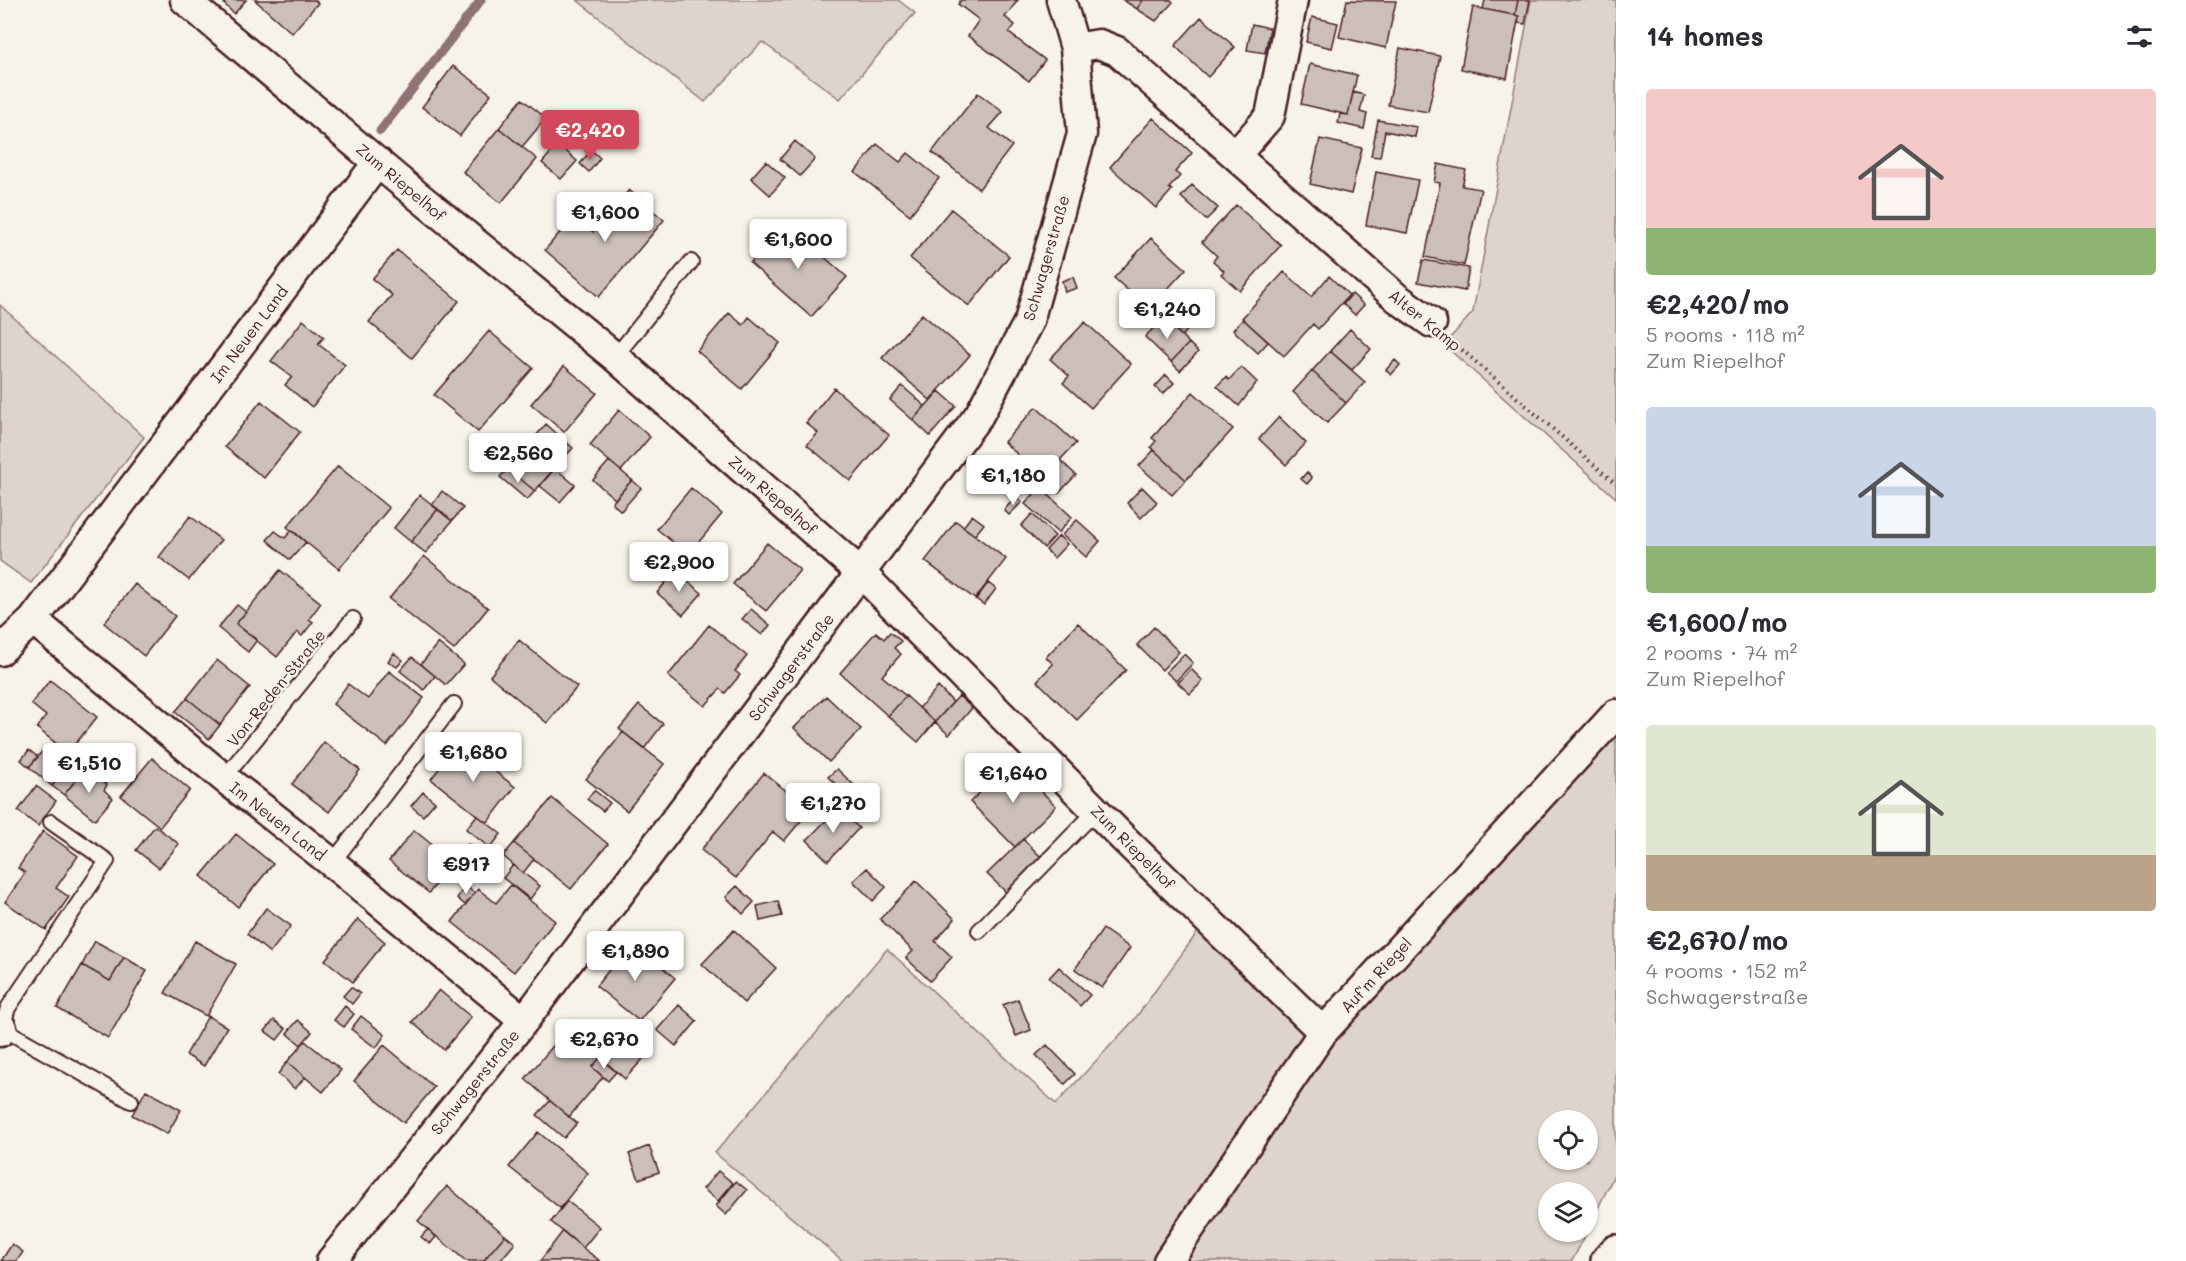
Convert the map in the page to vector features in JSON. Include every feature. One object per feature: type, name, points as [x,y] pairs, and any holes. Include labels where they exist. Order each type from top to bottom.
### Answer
[{"type":"highway","points":[[1608,1261],[1616,1252]]},
{"type":"street","name":"Zum Riepelhof","points":[[184,0],[615,357],[861,573],[1096,811],[1323,1032]]},
{"type":"street","name":"Schwagerstraße","points":[[332,1261],[524,1022],[979,415],[1029,321],[1082,134],[1075,48],[1061,0]]},
{"type":"street","points":[[1236,155],[1270,116],[1293,0]]},
{"type":"street","name":"Alter Kamp","points":[[1075,48],[1099,44],[1118,51],[1397,298],[1432,323]]},
{"type":"street","name":"Im Neuen Land","points":[[0,651],[33,620],[378,162]]},
{"type":"street","name":"Im Neuen Land","points":[[33,620],[224,778],[332,862],[524,1022]]},
{"type":"street","name":"Auf'm Riegel","points":[[1168,1261],[1323,1032],[1616,714]]},
{"type":"lane","points":[[615,357],[691,262]]},
{"type":"lane","name":"Von-Reden-Straße","points":[[224,778],[353,619]]},
{"type":"lane","points":[[332,862],[454,704]]},
{"type":"lane","points":[[980,931],[1096,811]]},
{"type":"lane","points":[[51,822],[107,861],[8,1008],[1,1030],[131,1101]]},
{"type":"path","name":"Alter Kamp","points":[[1432,323],[1616,484]]},
{"type":"shaded area","points":[[577,0],[898,0],[915,13],[840,99],[762,42],[705,102]]},
{"type":"shaded area","points":[[1531,0],[1616,0],[1616,498],[1444,345],[1473,312]]},
{"type":"shaded area","points":[[0,305],[144,437],[31,583],[0,561]]},
{"type":"shaded area","points":[[1616,697],[1616,1171],[1598,1208],[1598,1182],[1538,1182],[1538,1242],[1582,1242],[1572,1261],[843,1261],[715,1153],[887,949],[1056,1104],[1134,1020],[1202,926],[1314,1006],[1327,1007]]},
{"type":"building","points":[[227,0],[246,0],[234,14],[224,4]]},
{"type":"building","points":[[255,0],[315,0],[318,3],[292,33]]},
{"type":"building","points":[[961,0],[1018,0],[1005,17],[1015,25],[1009,33],[1045,60],[1029,81],[968,36],[979,20],[958,4]]},
{"type":"building","points":[[1123,0],[1143,0],[1137,9]]},
{"type":"building","points":[[1143,0],[1171,0],[1173,2],[1156,21],[1137,9]]},
{"type":"building","points":[[1347,0],[1396,1],[1386,48],[1339,37]]},
{"type":"building","points":[[1485,0],[1518,0],[1515,15],[1483,9]]},
{"type":"building","points":[[1518,0],[1530,0],[1525,24],[1518,23],[1519,16],[1515,15]]},
{"type":"building","points":[[1473,7],[1519,16],[1507,78],[1461,69]]},
{"type":"building","points":[[1201,17],[1235,47],[1208,77],[1175,46]]},
{"type":"building","points":[[1312,17],[1338,23],[1332,48],[1306,42]]},
{"type":"building","points":[[1252,24],[1270,28],[1265,53],[1247,50]]},
{"type":"building","points":[[1400,48],[1440,56],[1428,112],[1388,105]]},
{"type":"building","points":[[1310,64],[1357,75],[1348,115],[1301,104]]},
{"type":"building","points":[[453,66],[491,94],[460,136],[422,107]]},
{"type":"building","points":[[1353,92],[1364,95],[1360,112],[1367,114],[1364,129],[1338,123],[1340,114],[1348,115]]},
{"type":"building","points":[[978,93],[1003,112],[989,128],[1012,146],[979,189],[932,152]]},
{"type":"building","points":[[522,99],[546,118],[522,147],[499,128]]},
{"type":"building","points":[[1153,118],[1192,153],[1175,172],[1180,176],[1169,188],[1172,190],[1156,208],[1110,167]]},
{"type":"building","points":[[1378,120],[1417,127],[1415,137],[1385,131],[1380,157],[1371,156]]},
{"type":"building","points":[[499,128],[537,159],[501,203],[463,172]]},
{"type":"building","points":[[1320,139],[1362,148],[1351,194],[1310,184]]},
{"type":"building","points":[[795,141],[815,159],[800,176],[780,159]]},
{"type":"building","points":[[558,144],[577,161],[561,179],[542,163]]},
{"type":"building","points":[[877,144],[900,162],[908,153],[939,178],[910,215],[855,172]]},
{"type":"building","points":[[591,150],[600,158],[589,172],[580,164]]},
{"type":"building","points":[[766,161],[785,178],[770,195],[751,178]]},
{"type":"building","points":[[1438,164],[1466,170],[1462,186],[1481,189],[1464,265],[1425,257],[1440,183],[1434,182]]},
{"type":"building","points":[[1376,172],[1418,180],[1407,233],[1366,225]]},
{"type":"building","points":[[1192,185],[1218,208],[1206,220],[1181,197]]},
{"type":"building","points":[[629,190],[664,220],[599,297],[545,250],[574,216],[593,232]]},
{"type":"building","points":[[1236,205],[1281,245],[1240,291],[1221,274],[1224,271],[1213,261],[1217,256],[1202,242]]},
{"type":"building","points":[[951,209],[1009,256],[969,306],[910,258]]},
{"type":"building","points":[[786,223],[847,277],[811,317],[750,263]]},
{"type":"building","points":[[1151,238],[1186,269],[1149,309],[1114,278]]},
{"type":"building","points":[[397,250],[459,301],[412,358],[369,322],[392,295],[372,279]]},
{"type":"building","points":[[1423,260],[1469,268],[1465,291],[1418,282]]},
{"type":"building","points":[[1284,272],[1311,297],[1329,276],[1349,295],[1318,329],[1313,324],[1284,356],[1242,318]]},
{"type":"building","points":[[1073,277],[1077,288],[1065,292],[1062,281]]},
{"type":"building","points":[[1352,294],[1364,305],[1355,315],[1343,304]]},
{"type":"building","points":[[1176,304],[1195,322],[1182,336],[1163,318]]},
{"type":"building","points":[[729,313],[743,325],[749,317],[780,343],[742,389],[697,351]]},
{"type":"building","points":[[922,314],[970,355],[930,400],[882,358]]},
{"type":"building","points":[[1163,318],[1189,343],[1171,362],[1145,337]]},
{"type":"building","points":[[1243,319],[1268,342],[1258,353],[1233,330]]},
{"type":"building","points":[[303,320],[324,337],[318,344],[345,365],[312,407],[285,385],[292,377],[271,361]]},
{"type":"building","points":[[1085,322],[1131,364],[1091,408],[1063,383],[1069,376],[1050,359]]},
{"type":"building","points":[[1350,329],[1371,349],[1352,370],[1330,351]]},
{"type":"building","points":[[489,331],[533,368],[478,432],[434,395]]},
{"type":"building","points":[[1189,343],[1198,352],[1180,371],[1171,362]]},
{"type":"building","points":[[1330,351],[1365,382],[1346,403],[1312,371]]},
{"type":"building","points":[[1395,360],[1400,365],[1391,375],[1386,370]]},
{"type":"building","points":[[564,366],[597,393],[564,432],[531,404]]},
{"type":"building","points":[[1241,367],[1257,382],[1239,406],[1217,386],[1226,377],[1229,380]]},
{"type":"building","points":[[1312,371],[1346,403],[1327,423],[1293,392]]},
{"type":"building","points":[[1166,375],[1174,383],[1163,394],[1155,387]]},
{"type":"building","points":[[902,386],[925,406],[913,420],[890,400]]},
{"type":"building","points":[[834,388],[889,435],[850,481],[807,445],[818,433],[806,423]]},
{"type":"building","points":[[939,391],[956,406],[930,436],[913,420]]},
{"type":"building","points":[[1193,392],[1233,429],[1186,480],[1151,447],[1156,441],[1152,438]]},
{"type":"building","points":[[261,401],[300,432],[264,478],[225,447]]},
{"type":"building","points":[[1036,407],[1076,443],[1060,460],[1076,475],[1059,493],[1004,442]]},
{"type":"building","points":[[619,410],[650,437],[621,471],[590,445]]},
{"type":"building","points":[[1279,417],[1306,443],[1286,465],[1259,439]]},
{"type":"building","points":[[546,424],[573,448],[557,465],[530,443]]},
{"type":"building","points":[[530,443],[557,465],[535,491],[508,469]]},
{"type":"building","points":[[1154,450],[1186,480],[1172,495],[1139,466]]},
{"type":"building","points":[[609,461],[632,480],[615,499],[593,480]]},
{"type":"building","points":[[338,466],[389,508],[339,569],[287,527]]},
{"type":"building","points":[[555,468],[575,485],[560,502],[540,486]]},
{"type":"building","points":[[508,469],[535,491],[527,500],[500,477]]},
{"type":"building","points":[[1307,472],[1312,478],[1307,484],[1301,479]]},
{"type":"building","points":[[632,480],[641,488],[621,511],[612,503]]},
{"type":"building","points":[[1040,487],[1072,517],[1058,533],[1025,504]]},
{"type":"building","points":[[1142,487],[1157,502],[1141,518],[1127,503]]},
{"type":"building","points":[[691,488],[722,514],[688,555],[657,529]]},
{"type":"building","points":[[442,491],[463,508],[452,521],[432,505]]},
{"type":"building","points":[[420,495],[438,509],[411,542],[394,528]]},
{"type":"building","points":[[1016,497],[1022,502],[1009,515],[1004,510]]},
{"type":"building","points":[[438,509],[452,521],[426,553],[411,542]]},
{"type":"building","points":[[1032,514],[1055,536],[1044,548],[1021,526]]},
{"type":"building","points":[[972,515],[984,524],[975,535],[963,527]]},
{"type":"building","points":[[190,516],[221,540],[189,580],[159,557]]},
{"type":"building","points":[[1077,520],[1100,541],[1086,557],[1062,535]]},
{"type":"building","points":[[956,521],[1006,559],[975,599],[925,561]]},
{"type":"building","points":[[292,530],[306,542],[290,560],[267,540],[275,531],[285,538]]},
{"type":"building","points":[[1059,536],[1067,544],[1054,558],[1046,550]]},
{"type":"building","points":[[767,543],[800,570],[766,611],[733,584]]},
{"type":"building","points":[[424,556],[488,608],[454,650],[389,599]]},
{"type":"building","points":[[280,570],[321,603],[309,619],[313,622],[302,636],[297,632],[277,657],[236,624]]},
{"type":"building","points":[[675,571],[702,593],[683,615],[657,593]]},
{"type":"building","points":[[988,583],[996,589],[984,605],[976,599]]},
{"type":"building","points":[[135,584],[175,616],[144,656],[104,623]]},
{"type":"building","points":[[237,605],[246,612],[236,624],[257,640],[248,652],[218,628]]},
{"type":"building","points":[[751,609],[770,625],[762,635],[742,619]]},
{"type":"building","points":[[1078,623],[1126,670],[1077,720],[1037,681],[1053,664],[1046,657]]},
{"type":"building","points":[[709,625],[747,656],[735,671],[740,675],[725,693],[720,689],[705,706],[668,676]]},
{"type":"building","points":[[1154,627],[1179,652],[1162,670],[1137,645]]},
{"type":"building","points":[[876,632],[884,639],[890,632],[901,641],[894,648],[901,654],[882,676],[906,696],[888,716],[840,673]]},
{"type":"building","points":[[519,640],[577,687],[547,723],[490,676]]},
{"type":"building","points":[[438,643],[464,664],[446,685],[421,664]]},
{"type":"building","points":[[394,653],[403,660],[397,667],[388,661]]},
{"type":"building","points":[[1184,654],[1193,663],[1176,681],[1166,672]]},
{"type":"building","points":[[412,657],[435,676],[424,690],[400,671]]},
{"type":"building","points":[[217,660],[250,687],[220,725],[187,698]]},
{"type":"building","points":[[1191,669],[1203,681],[1190,694],[1178,683]]},
{"type":"building","points":[[389,671],[424,698],[387,746],[333,704],[348,684],[368,699]]},
{"type":"building","points":[[50,680],[97,717],[68,753],[37,728],[46,716],[31,704]]},
{"type":"building","points":[[938,687],[953,702],[935,722],[919,708]]},
{"type":"building","points":[[826,696],[861,729],[829,762],[794,728]]},
{"type":"building","points":[[906,696],[935,722],[918,742],[888,716]]},
{"type":"building","points":[[959,696],[972,708],[949,735],[935,722]]},
{"type":"building","points":[[187,698],[220,725],[209,739],[175,712]]},
{"type":"building","points":[[639,705],[663,724],[644,749],[619,729]]},
{"type":"building","points":[[623,732],[664,764],[627,811],[586,779]]},
{"type":"building","points":[[324,742],[360,770],[329,812],[292,784]]},
{"type":"building","points":[[459,743],[515,787],[487,823],[431,779]]},
{"type":"building","points":[[45,748],[68,767],[52,786],[29,767]]},
{"type":"building","points":[[29,750],[38,757],[29,767],[21,760]]},
{"type":"building","points":[[152,758],[190,790],[160,827],[121,796]]},
{"type":"building","points":[[1012,762],[1056,806],[1015,847],[970,802]]},
{"type":"building","points":[[68,767],[79,776],[64,795],[52,786]]},
{"type":"building","points":[[85,768],[107,785],[104,790],[113,798],[95,820],[64,795]]},
{"type":"building","points":[[837,769],[857,788],[849,797],[828,777]]},
{"type":"building","points":[[764,773],[810,810],[784,841],[773,832],[736,878],[701,850]]},
{"type":"building","points":[[866,785],[878,796],[865,811],[853,799]]},
{"type":"building","points":[[36,786],[56,801],[38,826],[18,811]]},
{"type":"building","points":[[594,790],[610,803],[603,811],[587,799]]},
{"type":"building","points":[[423,792],[435,802],[423,816],[411,806]]},
{"type":"building","points":[[552,798],[608,844],[571,889],[514,843]]},
{"type":"building","points":[[838,808],[859,828],[828,861],[807,840]]},
{"type":"building","points":[[477,815],[501,834],[490,848],[466,829]]},
{"type":"building","points":[[155,826],[179,844],[159,868],[136,850]]},
{"type":"building","points":[[414,830],[453,862],[429,893],[389,861]]},
{"type":"building","points":[[43,831],[78,856],[56,888],[69,897],[46,930],[5,902],[25,873],[18,868]]},
{"type":"building","points":[[236,834],[273,864],[238,907],[201,876]]},
{"type":"building","points":[[1023,839],[1042,858],[1007,893],[987,874]]},
{"type":"building","points":[[514,843],[534,859],[523,873],[503,856]]},
{"type":"building","points":[[468,844],[485,858],[464,884],[447,870]]},
{"type":"building","points":[[513,865],[540,886],[530,899],[503,878]]},
{"type":"building","points":[[867,868],[886,887],[873,901],[853,881]]},
{"type":"building","points":[[916,881],[955,919],[935,941],[952,957],[930,981],[906,958],[913,951],[880,919]]},
{"type":"building","points":[[511,885],[555,921],[514,972],[452,922],[478,889],[496,903]]},
{"type":"building","points":[[465,886],[475,893],[465,905],[457,898]]},
{"type":"building","points":[[737,886],[754,902],[743,914],[726,897]]},
{"type":"building","points":[[778,901],[782,916],[760,921],[757,906]]},
{"type":"building","points":[[266,908],[291,926],[270,953],[247,934]]},
{"type":"building","points":[[358,919],[385,942],[353,982],[325,960]]},
{"type":"building","points":[[1103,929],[1130,948],[1102,988],[1075,969]]},
{"type":"building","points":[[734,930],[776,968],[744,1003],[702,964]]},
{"type":"building","points":[[95,941],[124,957],[110,981],[82,965]]},
{"type":"building","points":[[195,941],[236,964],[206,1016],[165,993]]},
{"type":"building","points":[[632,942],[675,978],[639,1021],[596,986]]},
{"type":"building","points":[[124,957],[147,971],[108,1038],[57,1008],[82,965],[110,981]]},
{"type":"building","points":[[1059,967],[1090,995],[1080,1006],[1049,978]]},
{"type":"building","points":[[351,987],[360,994],[352,1004],[343,996]]},
{"type":"building","points":[[439,990],[471,1017],[444,1050],[412,1022]]},
{"type":"building","points":[[1018,999],[1031,1030],[1016,1036],[1003,1005]]},
{"type":"building","points":[[679,1005],[697,1021],[676,1046],[657,1030]]},
{"type":"building","points":[[345,1006],[354,1014],[344,1027],[334,1020]]},
{"type":"building","points":[[208,1016],[227,1027],[204,1066],[186,1055]]},
{"type":"building","points":[[361,1016],[385,1035],[376,1048],[351,1029]]},
{"type":"building","points":[[274,1020],[286,1029],[277,1040],[265,1031]]},
{"type":"building","points":[[298,1020],[312,1032],[301,1045],[287,1033]]},
{"type":"building","points":[[612,1032],[643,1059],[625,1079],[594,1052]]},
{"type":"building","points":[[573,1034],[600,1058],[592,1067],[603,1077],[569,1117],[525,1079],[558,1040],[564,1045]]},
{"type":"building","points":[[305,1041],[341,1070],[323,1092],[287,1062]]},
{"type":"building","points":[[384,1045],[434,1087],[404,1123],[354,1081]]},
{"type":"building","points":[[1047,1045],[1075,1074],[1065,1084],[1036,1055]]},
{"type":"building","points":[[600,1058],[616,1072],[608,1081],[592,1067]]},
{"type":"building","points":[[287,1062],[305,1077],[295,1089],[278,1074]]},
{"type":"building","points":[[146,1090],[181,1110],[167,1134],[132,1115]]},
{"type":"building","points":[[550,1101],[577,1123],[564,1138],[537,1115]]},
{"type":"building","points":[[538,1132],[588,1173],[560,1208],[509,1167]]},
{"type":"building","points":[[649,1146],[659,1172],[639,1179],[629,1154]]},
{"type":"building","points":[[718,1171],[733,1183],[718,1201],[703,1189]]},
{"type":"building","points":[[736,1181],[747,1190],[726,1215],[716,1206]]},
{"type":"building","points":[[447,1186],[505,1235],[483,1261],[466,1261],[418,1221]]},
{"type":"building","points":[[567,1201],[600,1227],[583,1248],[551,1222]]},
{"type":"building","points":[[428,1229],[436,1237],[430,1244],[421,1237]]},
{"type":"building","points":[[563,1231],[583,1248],[600,1261],[540,1261]]},
{"type":"building","points":[[505,1235],[515,1243],[500,1261],[483,1261]]},
{"type":"building","points":[[12,1244],[23,1252],[17,1261],[1,1261]]},
{"type":"waterway","points":[[380,131],[481,0]]}]
